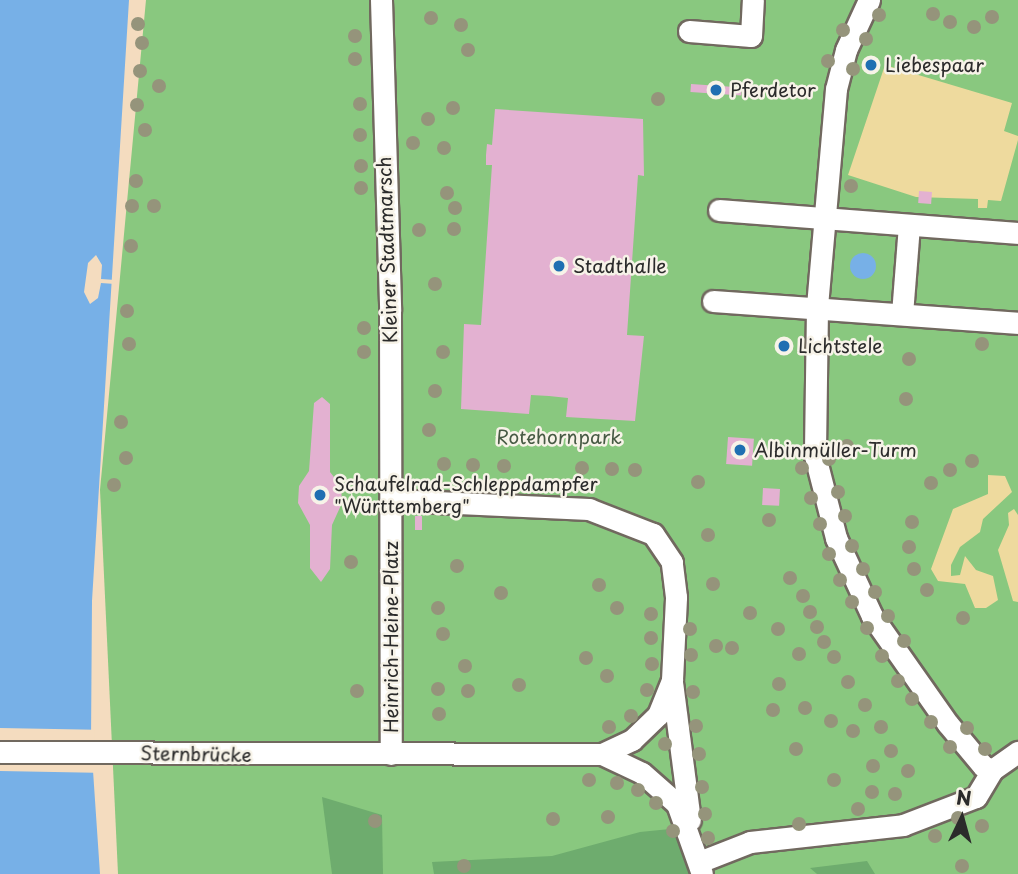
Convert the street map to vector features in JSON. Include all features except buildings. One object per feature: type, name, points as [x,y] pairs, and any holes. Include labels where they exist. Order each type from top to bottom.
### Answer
[{"type":"street","name":"Kleiner Stadtmarsch","points":[[381,0],[392,500]]},
{"type":"street","points":[[689,31],[751,36],[753,0]]},
{"type":"street","points":[[869,0],[838,79],[817,309],[815,456],[844,559],[902,665],[983,766],[992,770]]},
{"type":"street","points":[[719,210],[1018,233]]},
{"type":"street","points":[[902,314],[909,225]]},
{"type":"street","points":[[713,301],[1018,323]]},
{"type":"street","name":"Heinrich-Heine-Platz","points":[[392,500],[590,509],[653,534],[674,569],[671,680],[659,715],[643,732],[602,754],[391,754],[392,500]]},
{"type":"street","points":[[671,680],[684,748],[692,836]]},
{"type":"street","name":"Sternbrücke","points":[[0,752],[391,754]]},
{"type":"street","points":[[602,754],[642,773],[668,794],[684,814],[700,868],[750,842],[902,825],[976,797],[992,770],[1018,752]]},
{"type":"green space","name":"Rotehornpark","points":[[146,0],[1018,0],[1018,874],[118,874],[100,490]]},
{"type":"green space","points":[[322,797],[382,815],[383,874],[332,874]]},
{"type":"green space","points":[[680,828],[711,874],[434,874],[432,862],[552,856],[640,832]]},
{"type":"green space","points":[[867,861],[875,874],[817,874],[810,868]]},
{"type":"sand","points":[[885,65],[1012,103],[1004,131],[1018,136],[1018,140],[1001,201],[988,200],[987,208],[978,208],[978,199],[916,197],[848,175]]},
{"type":"sand","points":[[988,475],[1005,476],[1012,492],[983,519],[980,532],[960,547],[951,565],[951,576],[960,575],[965,556],[976,570],[993,576],[998,600],[986,608],[975,608],[965,584],[938,581],[931,569],[953,509],[988,494]]},
{"type":"sand","points":[[1014,509],[1018,515],[1018,602],[1013,601],[998,550],[1009,525],[1008,513]]},
{"type":"water","points":[[0,0],[129,0],[92,601],[91,741],[100,874],[0,874]]},
{"type":"water","points":[[863,253],[872,257],[876,266],[872,275],[863,279],[854,275],[850,266],[854,257]]},
{"type":"pier","points":[[96,255],[102,265],[101,279],[115,280],[115,284],[101,283],[98,298],[90,304],[84,292],[88,263]]},
{"type":"pier","points":[[0,728],[95,730],[94,773],[0,771]]},
{"type":"place","name":"Liebespaar","points":[[871,65]]},
{"type":"place","name":"Pferdetor","points":[[716,90]]},
{"type":"place","name":"Stadthalle","points":[[559,266]]},
{"type":"place","name":"Lichtstele","points":[[784,346]]},
{"type":"place","name":"Albinmüller-Turm","points":[[740,450]]},
{"type":"place","name":"Schaufelrad-Schleppdampfer \"Württemberg\"","points":[[320,495]]}]
